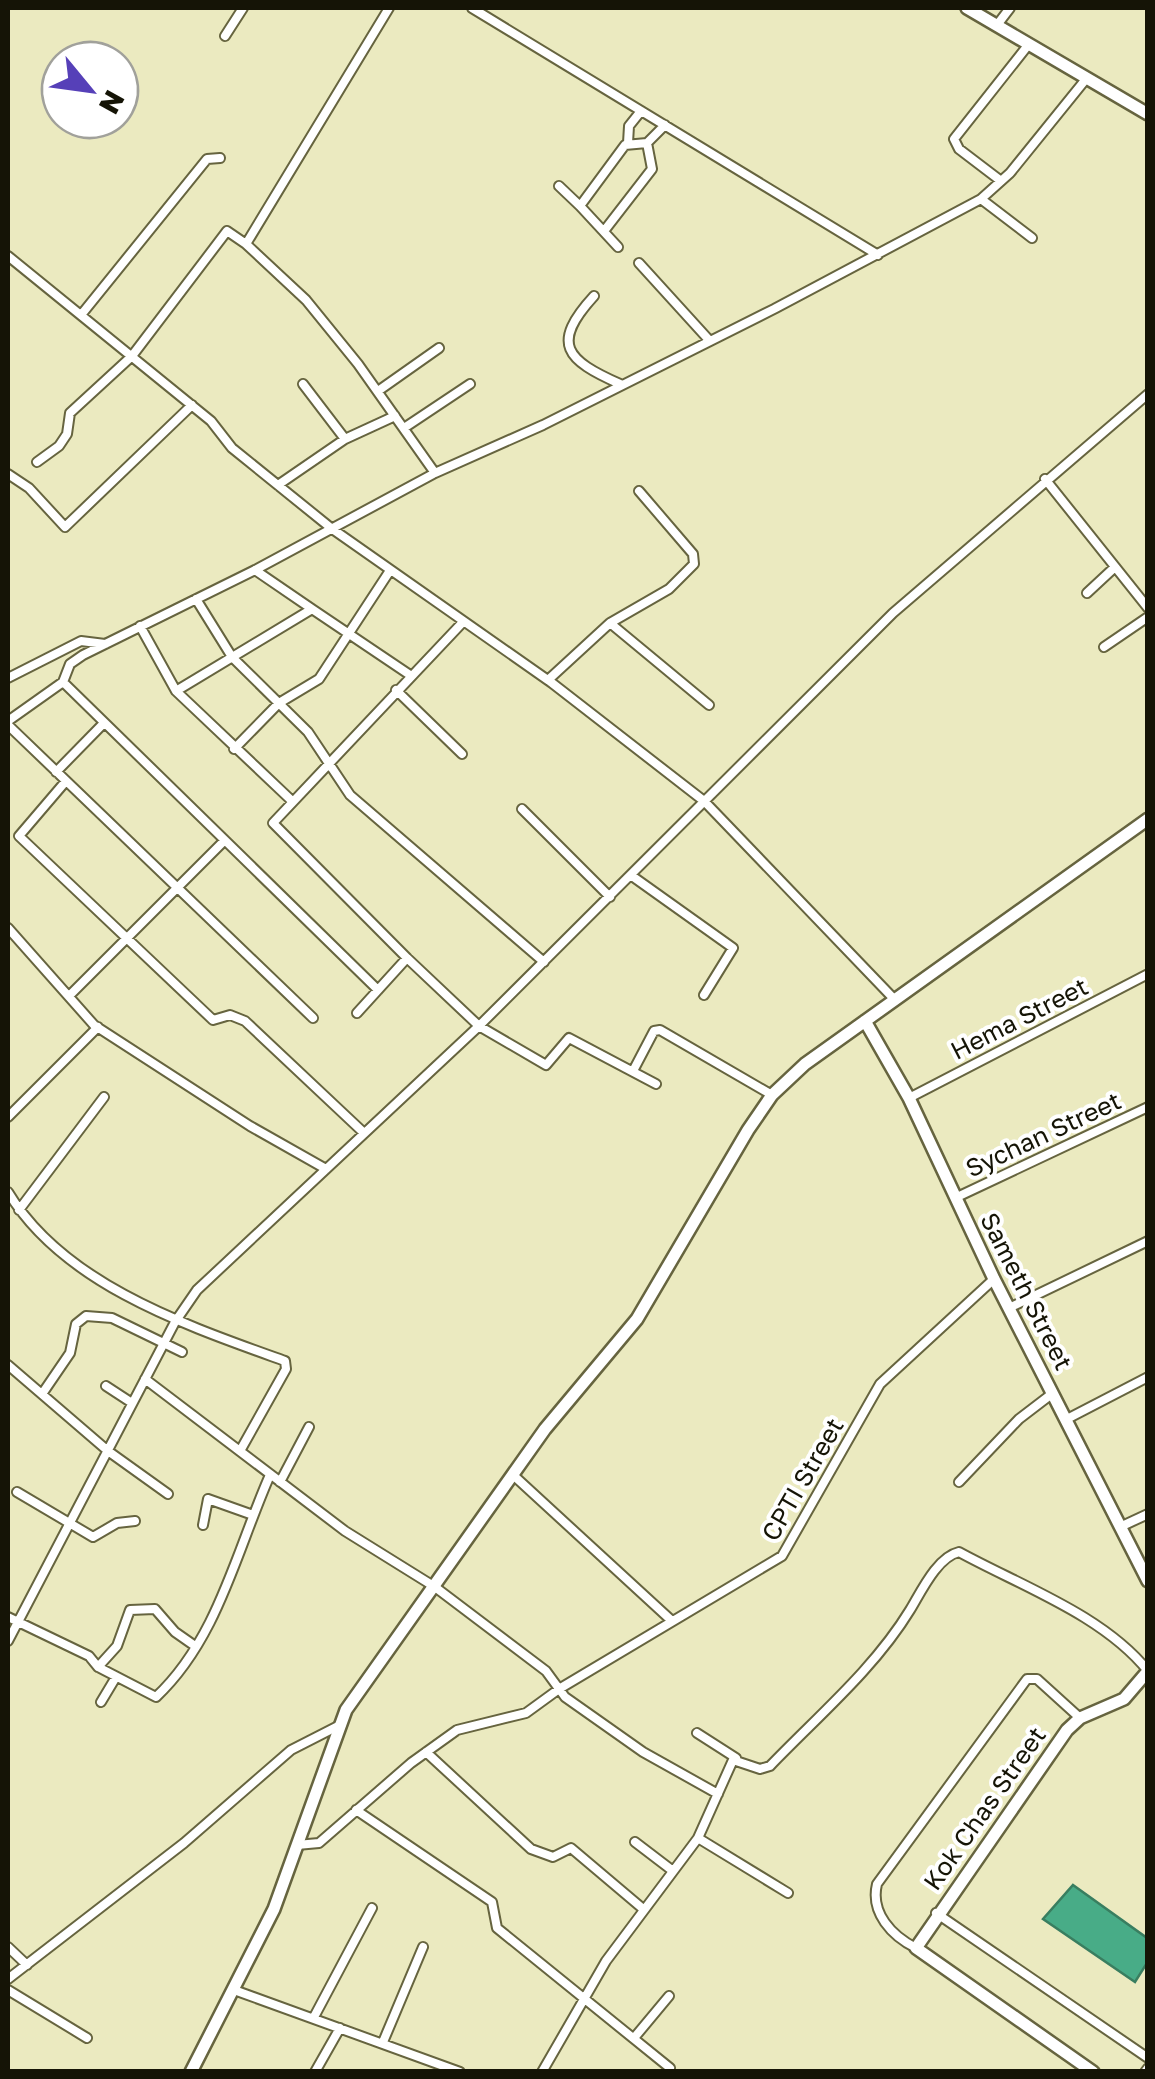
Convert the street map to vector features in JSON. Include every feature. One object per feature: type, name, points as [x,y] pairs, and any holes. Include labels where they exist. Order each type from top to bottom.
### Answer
[{"type":"street","points":[[225,36],[243,8]]},
{"type":"street","points":[[246,244],[389,8]]},
{"type":"street","points":[[472,8],[878,255]]},
{"type":"street","points":[[968,8],[1148,114]]},
{"type":"street","points":[[997,25],[1010,8]]},
{"type":"street","points":[[1002,181],[959,148],[954,139],[1029,44]]},
{"type":"street","points":[[313,1018],[8,723],[63,682],[76,659],[435,473],[543,425],[982,199],[1002,181],[1086,79]]},
{"type":"street","points":[[580,206],[628,143],[630,126],[641,111]]},
{"type":"street","points":[[628,143],[647,143],[665,126]]},
{"type":"street","points":[[604,231],[652,169],[647,143]]},
{"type":"street","points":[[80,314],[207,159],[220,158]]},
{"type":"street","points":[[559,186],[618,246]]},
{"type":"street","points":[[982,199],[1032,238]]},
{"type":"street","points":[[38,462],[67,434],[70,413],[132,356],[227,232],[246,244],[306,300],[378,391],[435,473]]},
{"type":"street","points":[[8,256],[192,405],[232,448],[331,528],[548,680],[704,802],[895,1000]]},
{"type":"street","points":[[639,263],[709,340]]},
{"type":"street","points":[[594,296],[570,325],[569,346],[578,364],[620,384]]},
{"type":"street","points":[[378,391],[439,348]]},
{"type":"street","points":[[303,384],[345,439]]},
{"type":"street","points":[[404,428],[470,384]]},
{"type":"street","points":[[8,1642],[174,1322],[197,1290],[479,1026],[893,613],[1148,394]]},
{"type":"street","points":[[8,474],[29,488],[65,528],[192,405]]},
{"type":"street","points":[[278,485],[345,439],[395,416]]},
{"type":"street","points":[[1045,479],[1148,608]]},
{"type":"street","points":[[548,680],[610,623],[669,589],[694,564],[693,554],[638,490]]},
{"type":"street","points":[[1087,593],[1115,567]]},
{"type":"street","points":[[254,570],[410,676]]},
{"type":"street","points":[[234,749],[279,703],[319,679],[389,572]]},
{"type":"street","points":[[196,599],[232,657],[308,732],[350,795],[544,962]]},
{"type":"street","points":[[176,690],[312,609]]},
{"type":"street","points":[[1104,646],[1148,617]]},
{"type":"street","points":[[463,622],[272,823],[479,1026],[546,1064],[569,1038],[656,1084]]},
{"type":"street","points":[[610,623],[710,706]]},
{"type":"street","points":[[140,626],[176,690],[291,800]]},
{"type":"street","points":[[8,678],[81,641],[104,644]]},
{"type":"street","points":[[63,682],[378,990]]},
{"type":"street","points":[[396,690],[462,754]]},
{"type":"street","points":[[56,772],[103,724]]},
{"type":"street","points":[[66,782],[20,830],[19,836],[212,1020],[230,1015],[245,1021],[364,1133]]},
{"type":"street","points":[[522,809],[610,897]]},
{"type":"street","points":[[191,2072],[274,1909],[338,1726],[360,1688],[512,1474],[637,1319],[772,1096],[805,1064],[1148,820]]},
{"type":"street","points":[[69,996],[224,841]]},
{"type":"street","points":[[632,876],[733,948],[704,995]]},
{"type":"street","points":[[8,928],[98,1027],[250,1126],[326,1169]]},
{"type":"street","points":[[358,1013],[407,958]]},
{"type":"street","name":"Hema Street","points":[[909,1098],[1148,974]]},
{"type":"street","name":"Sameth Street","points":[[865,1021],[909,1098],[994,1278],[1148,1581]]},
{"type":"street","points":[[8,1117],[98,1027]]},
{"type":"street","points":[[634,1071],[654,1032],[660,1030],[772,1096]]},
{"type":"street","points":[[19,1210],[104,1097]]},
{"type":"street","points":[[1145,1108],[1148,1121]]},
{"type":"street","name":"Sychan Street","points":[[955,1198],[1145,1108]]},
{"type":"street","points":[[8,1192],[54,1249],[174,1322],[288,1364],[240,1451]]},
{"type":"street","points":[[1009,1308],[1148,1241]]},
{"type":"street","name":"CPTI Street","points":[[298,1846],[315,1846],[457,1730],[526,1713],[559,1689],[782,1556],[880,1384],[994,1278]]},
{"type":"street","points":[[42,1394],[70,1353],[76,1324],[86,1316],[112,1318],[182,1352]]},
{"type":"street","points":[[8,1365],[108,1451],[168,1494]]},
{"type":"street","points":[[1067,1419],[1148,1376]]},
{"type":"street","points":[[145,1379],[270,1475],[435,1587],[546,1671],[559,1689],[643,1752],[718,1794]]},
{"type":"street","points":[[106,1386],[132,1404]]},
{"type":"street","points":[[959,1482],[1019,1419],[1053,1393]]},
{"type":"street","points":[[280,1482],[309,1427]]},
{"type":"street","points":[[512,1474],[672,1621]]},
{"type":"street","points":[[8,1618],[89,1656],[98,1667],[156,1696],[195,1646],[228,1584],[270,1475]]},
{"type":"street","points":[[17,1492],[93,1538],[118,1523],[135,1521]]},
{"type":"street","points":[[203,1526],[208,1499],[253,1514]]},
{"type":"street","points":[[1120,1527],[1148,1514]]},
{"type":"street","points":[[696,1733],[760,1769],[770,1766],[893,1638],[930,1578],[951,1554],[959,1552],[1094,1625],[1135,1654],[1148,1671]]},
{"type":"street","points":[[98,1667],[117,1646],[130,1610],[155,1609],[195,1646]]},
{"type":"street","name":"Kok Chas Street","points":[[916,1948],[936,1913],[1067,1730],[1080,1718],[1124,1699],[1148,1671]]},
{"type":"street","points":[[100,1702],[116,1677]]},
{"type":"street","points":[[1080,1718],[1037,1679],[1028,1680],[877,1884],[876,1906],[898,1939],[1093,2072]]},
{"type":"street","points":[[8,1978],[184,1843],[291,1750],[338,1726]]},
{"type":"street","points":[[426,1752],[531,1849],[553,1857],[571,1848],[642,1908]]},
{"type":"street","points":[[542,2072],[583,1998],[642,1908],[698,1838],[736,1758]]},
{"type":"street","points":[[356,1810],[492,1902],[497,1928],[670,2068]]},
{"type":"street","points":[[698,1838],[788,1893]]},
{"type":"street","points":[[635,1842],[673,1871]]},
{"type":"street","points":[[314,2017],[372,1908]]},
{"type":"street","points":[[936,1913],[1148,2058]]},
{"type":"street","points":[[8,1947],[27,1965]]},
{"type":"street","points":[[383,2042],[423,1948]]},
{"type":"street","points":[[8,1990],[87,2038]]},
{"type":"street","points":[[234,1990],[460,2072]]},
{"type":"street","points":[[634,2038],[669,1996]]},
{"type":"street","points":[[316,2072],[340,2028]]},
{"type":"shaded area","points":[[1073,1885],[1147,1938],[1147,1963],[1135,1982],[1043,1919]]}]
